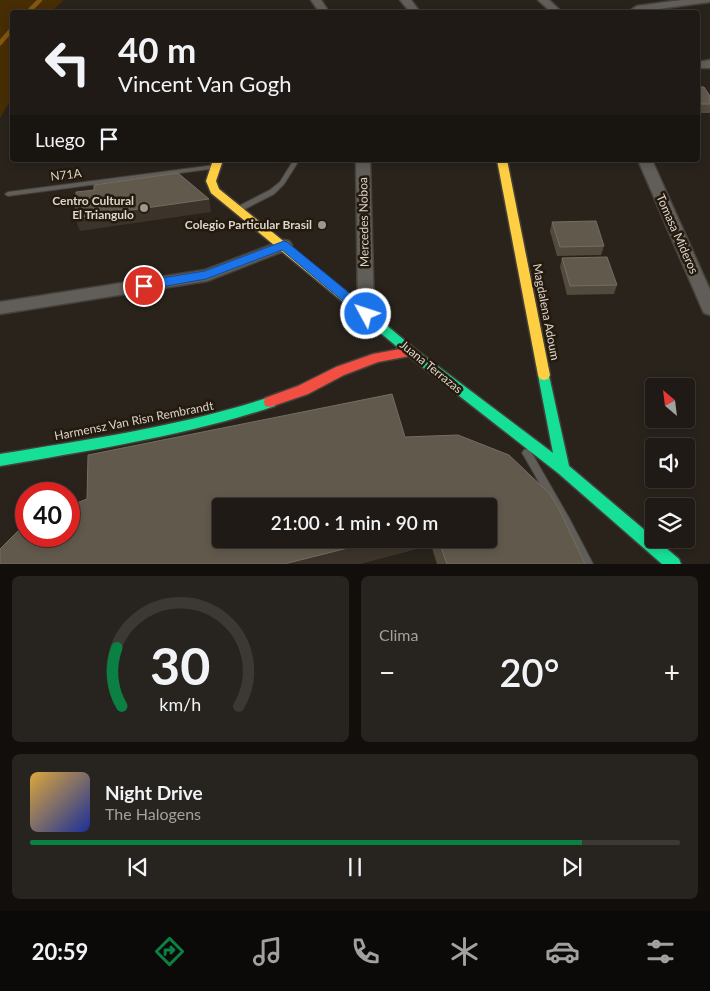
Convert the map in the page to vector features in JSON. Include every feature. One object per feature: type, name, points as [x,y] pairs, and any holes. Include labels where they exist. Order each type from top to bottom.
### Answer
[{"type":"street","points":[[405,0],[413,10]]},
{"type":"street","points":[[543,0],[555,10]]},
{"type":"street","points":[[627,0],[638,10]]},
{"type":"street","points":[[645,10],[707,0]]},
{"type":"street","name":"Mercedes Noboa","points":[[363,162],[366,314]]},
{"type":"street","name":"Magdalena Adoum","points":[[502,162],[563,469]]},
{"type":"street","name":"Tomasa Mideros","points":[[646,162],[710,309]]},
{"type":"street","name":"Juana Terrazas","points":[[217,164],[212,175],[211,186],[216,193],[284,245],[411,352],[563,469],[674,564]]},
{"type":"street","points":[[0,308],[206,275],[284,245]]},
{"type":"street","name":"Harmensz Van Risn Rembrandt","points":[[0,460],[186,427],[221,418],[303,390],[340,370],[377,357],[411,352]]},
{"type":"lane","points":[[239,209],[272,192],[282,183],[295,162]]},
{"type":"lane","name":"N71A","points":[[8,194],[217,164]]},
{"type":"lane","points":[[518,436],[588,564]]},
{"type":"shaded area","points":[[0,0],[64,0],[53,10],[10,10],[10,101],[0,118]]},
{"type":"building","points":[[700,87],[704,87],[710,96],[710,104],[700,104]]},
{"type":"building","points":[[178,173],[209,199],[75,218],[76,192],[94,190],[94,185]]},
{"type":"building","points":[[596,221],[604,246],[560,247],[552,222]]},
{"type":"building","points":[[607,257],[617,285],[570,286],[562,258]]},
{"type":"building","points":[[392,394],[405,437],[458,435],[509,455],[550,494],[585,564],[447,564],[441,548],[497,548],[497,498],[212,498],[212,548],[348,548],[284,564],[0,564],[0,549],[15,534],[15,547],[80,547],[80,502],[87,499],[88,455]]},
{"type":"waterway","points":[[30,10],[40,0]]},
{"type":"waterway","points":[[0,43],[10,31]]},
{"type":"traffic: fast","points":[[346,298],[411,352],[563,469],[674,564]]},
{"type":"traffic: fast","points":[[544,375],[563,469]]},
{"type":"traffic: fast","points":[[0,460],[171,430],[237,413],[270,402]]},
{"type":"traffic: slow","points":[[217,162],[211,181],[215,191],[346,298]]},
{"type":"traffic: slow","points":[[502,162],[544,375]]},
{"type":"traffic: jam","points":[[270,402],[303,390],[340,371],[377,357],[411,352]]},
{"type":"place","name":"Centro Cultural El Triangulo","points":[[144,208]]},
{"type":"place","name":"Colegio Particular Brasil","points":[[322,225]]},
{"type":"route","points":[[144,286],[206,275],[284,245],[366,314]]}]
